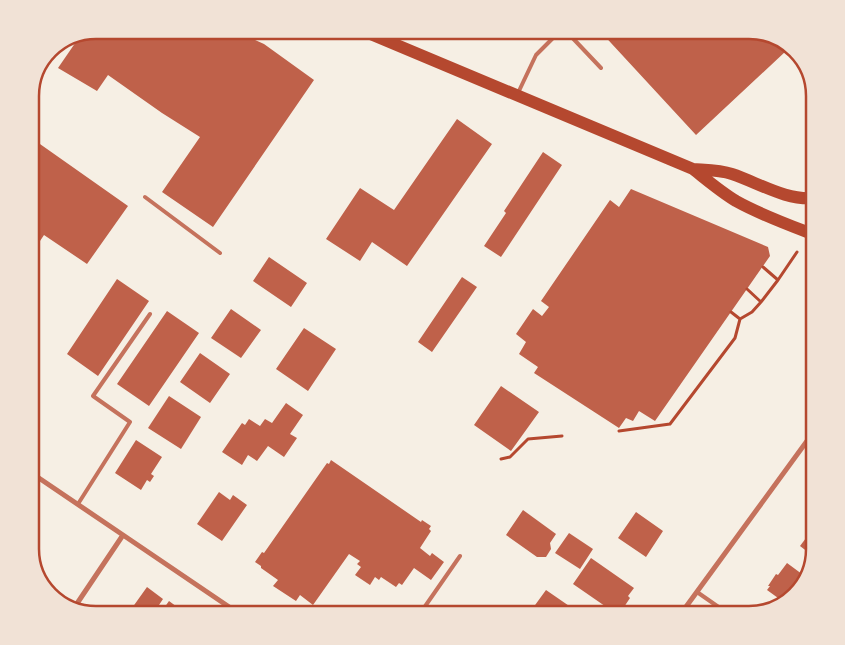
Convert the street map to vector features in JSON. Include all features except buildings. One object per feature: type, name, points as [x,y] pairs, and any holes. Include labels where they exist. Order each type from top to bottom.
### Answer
[{"type":"main road","points":[[383,39],[693,168],[730,173],[784,194],[806,199]]},
{"type":"main road","points":[[693,168],[736,201],[806,231]]},
{"type":"street","points":[[687,606],[806,442]]},
{"type":"street","points":[[39,478],[228,606]]},
{"type":"street","points":[[77,603],[123,536]]},
{"type":"lane","points":[[517,95],[536,55],[552,39]]},
{"type":"lane","points":[[574,39],[601,68]]},
{"type":"lane","points":[[145,197],[220,253]]},
{"type":"lane","points":[[78,504],[130,422],[93,396],[150,314]]},
{"type":"lane","points":[[426,606],[460,556]]},
{"type":"lane","points":[[697,592],[717,606]]},
{"type":"path","points":[[619,431],[670,424],[735,338],[740,319],[752,312],[761,302],[797,252]]},
{"type":"path","points":[[763,267],[778,280]]},
{"type":"path","points":[[747,289],[761,302]]},
{"type":"path","points":[[731,312],[740,319]]},
{"type":"path","points":[[501,459],[510,457],[528,439],[562,436]]}]
